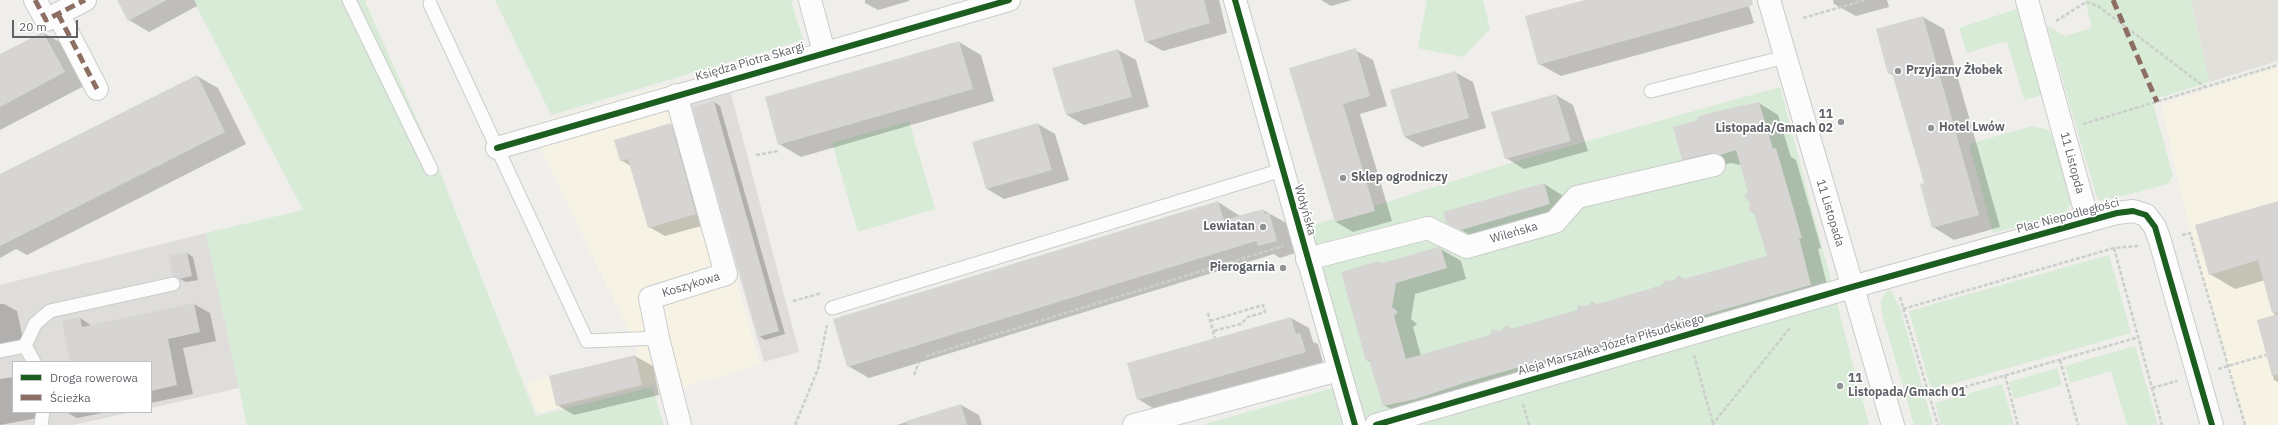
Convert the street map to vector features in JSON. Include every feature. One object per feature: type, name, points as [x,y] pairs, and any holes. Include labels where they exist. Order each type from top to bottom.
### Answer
[{"type":"street","points":[[35,0],[46,20],[85,0]]},
{"type":"street","points":[[810,0],[824,52]]},
{"type":"street","name":"Księdza Piotra Skargi","points":[[497,148],[824,52],[1008,0]]},
{"type":"street","name":"Wołyńska","points":[[1235,0],[1355,425]]},
{"type":"street","name":"11 Listopada","points":[[1769,0],[1893,425]]},
{"type":"street","name":"11 Listopda","points":[[2027,0],[2088,221]]},
{"type":"street","points":[[58,14],[97,89]]},
{"type":"street","name":"Koszykowa","points":[[676,95],[726,274],[650,298],[658,338],[680,425]]},
{"type":"street","name":"Wileńska","points":[[1307,259],[1428,228],[1467,247],[1555,222],[1578,197],[1714,165]]},
{"type":"street","name":"Plac Niepodległości","points":[[1852,287],[2088,221],[2133,211],[2146,215],[2155,227],[2212,425]]},
{"type":"street","name":"Aleja Marszałka Józefa Piłsudskiego","points":[[1376,425],[1852,287]]},
{"type":"street","points":[[1134,425],[1339,370]]},
{"type":"lane","points":[[349,0],[431,169]]},
{"type":"lane","points":[[430,4],[587,340],[658,338]]},
{"type":"lane","points":[[1651,91],[1785,57]]},
{"type":"lane","points":[[832,308],[1282,170]]},
{"type":"lane","points":[[25,346],[36,324],[50,311],[173,284]]},
{"type":"lane","points":[[0,351],[25,346]]},
{"type":"lane","points":[[25,346],[33,361]]},
{"type":"lane","points":[[41,425],[43,413]]},
{"type":"path","points":[[1803,18],[1865,0]]},
{"type":"path","points":[[2050,24],[2086,2],[2098,6],[2205,87]]},
{"type":"path","points":[[2089,122],[2278,65]]},
{"type":"path","points":[[756,155],[778,150]]},
{"type":"path","points":[[926,356],[1285,246]]},
{"type":"path","points":[[1938,425],[1904,309],[2114,248],[2162,425]]},
{"type":"path","points":[[793,301],[822,293]]},
{"type":"path","points":[[1713,425],[1814,298]]},
{"type":"path","points":[[1210,321],[1263,305],[1265,312],[1248,318],[1241,324],[1213,332]]},
{"type":"path","points":[[795,425],[818,368],[832,308]]},
{"type":"path","points":[[1208,313],[1215,338]]},
{"type":"path","points":[[1688,334],[1713,425]]},
{"type":"path","points":[[1930,397],[2139,337]]},
{"type":"path","points":[[2244,361],[2266,355]]},
{"type":"path","points":[[2060,360],[2078,425]]},
{"type":"path","points":[[914,375],[919,362]]},
{"type":"path","points":[[2004,375],[2018,425]]},
{"type":"shaded area","points":[[2191,0],[2278,0],[2278,61],[2209,82]]},
{"type":"shaded area","points":[[2278,67],[2278,425],[2245,425],[2190,233],[2161,104]]},
{"type":"shaded area","points":[[679,81],[760,364],[659,395],[656,383],[538,413],[527,383],[639,353],[530,125]]},
{"type":"shaded area","points":[[730,90],[799,352],[764,362],[689,101]]},
{"type":"shaded area","points":[[206,233],[239,388],[152,408],[152,361],[12,361],[12,413],[127,413],[73,425],[0,425],[0,285]]},
{"type":"green space","points":[[193,0],[367,0],[365,1],[440,172],[536,416],[652,387],[664,425],[247,425],[206,233],[303,210]]},
{"type":"green space","points":[[495,0],[791,0],[803,40],[551,115]]},
{"type":"green space","points":[[1427,0],[1483,0],[1490,29],[1463,57],[1418,48]]},
{"type":"green space","points":[[2085,0],[2191,0],[2209,82],[2152,100],[2173,176],[2168,184],[2104,201],[2099,200],[2096,195],[2047,26],[2065,36],[2092,28]]},
{"type":"green space","points":[[2029,5],[2053,92],[2024,100],[2007,41],[1967,53],[1959,28]]},
{"type":"green space","points":[[1780,87],[1869,425],[1201,425],[1343,385],[1307,238],[1314,225],[1520,160]]},
{"type":"green space","points":[[909,121],[935,209],[858,232],[832,143]]},
{"type":"green space","points":[[2032,126],[2049,130],[2058,151],[2073,201],[2064,214],[1993,233],[1969,144]]},
{"type":"green space","points":[[2109,255],[2131,333],[1931,390],[1909,311]]},
{"type":"green space","points":[[1890,289],[1900,307],[1933,425],[1914,425],[1881,310],[1881,301]]},
{"type":"green space","points":[[2135,346],[2158,425],[2127,425],[2111,371],[2070,383],[2065,366]]},
{"type":"green space","points":[[2057,368],[2062,385],[2014,399],[2009,382]]},
{"type":"green space","points":[[2002,384],[2014,425],[1941,425],[1935,403]]},
{"type":"building","points":[[117,0],[167,0],[128,21]]},
{"type":"building","points":[[1134,0],[1204,0],[1210,23],[1145,42]]},
{"type":"building","points":[[1585,0],[1752,0],[1753,5],[1538,65],[1525,16]]},
{"type":"building","name":"Hotel Lwów","points":[[1923,16],[1979,215],[1932,228],[1920,184],[1924,183],[1892,73],[1888,74],[1876,29]]},
{"type":"building","points":[[43,32],[65,72],[0,107],[0,54]]},
{"type":"building","points":[[959,41],[973,89],[778,145],[765,97]]},
{"type":"building","points":[[1356,48],[1370,96],[1343,104],[1375,211],[1335,222],[1289,68]]},
{"type":"building","points":[[1118,49],[1132,97],[1066,115],[1052,68]]},
{"type":"building","points":[[1456,71],[1469,118],[1404,137],[1390,90]]},
{"type":"building","points":[[197,75],[225,132],[0,246],[0,174]]},
{"type":"building","points":[[1556,94],[1571,141],[1505,159],[1491,112]]},
{"type":"building","points":[[714,101],[779,331],[758,337],[695,117],[694,107]]},
{"type":"building","points":[[1759,102],[1773,149],[1776,148],[1802,238],[1799,238],[1811,285],[1467,382],[1416,399],[1383,406],[1369,360],[1366,361],[1341,272],[1378,261],[1379,264],[1439,247],[1441,248],[1447,268],[1396,283],[1392,307],[1398,312],[1394,316],[1406,359],[1490,335],[1492,329],[1501,331],[1506,325],[1511,329],[1577,310],[1578,305],[1587,306],[1592,301],[1597,304],[1663,285],[1664,280],[1673,281],[1678,275],[1683,279],[1767,256],[1754,213],[1749,211],[1750,203],[1744,196],[1748,192],[1736,150],[1720,155],[1711,153],[1682,160],[1673,127],[1698,120],[1697,117],[1713,112]]},
{"type":"building","points":[[671,123],[696,214],[648,228],[628,159],[620,161],[614,140]]},
{"type":"building","points":[[1038,123],[1052,170],[986,189],[972,142]]},
{"type":"building","points":[[1544,183],[1550,204],[1461,230],[1446,223],[1443,212]]},
{"type":"building","points":[[1218,201],[1224,220],[1263,209],[1265,214],[1269,212],[1277,241],[1258,246],[1256,241],[847,367],[833,319]]},
{"type":"building","points":[[2278,201],[2278,312],[2272,313],[2258,260],[2209,275],[2195,225]]},
{"type":"building","points":[[187,252],[192,276],[179,279],[173,276],[169,256]]},
{"type":"building","points":[[194,303],[200,332],[168,339],[177,385],[152,391],[152,361],[70,361],[62,321],[80,317],[82,327]]},
{"type":"building","points":[[2278,314],[2278,375],[2272,376],[2257,320]]},
{"type":"building","points":[[1291,317],[1296,334],[1300,333],[1306,352],[1137,400],[1127,363]]},
{"type":"building","points":[[635,355],[642,385],[556,406],[549,376]]},
{"type":"building","points":[[961,404],[967,425],[907,425],[906,421]]},
{"type":"marked path","points":[[35,0],[46,20],[85,0]]},
{"type":"marked path","points":[[2113,0],[2157,102]]},
{"type":"marked path","points":[[58,14],[97,89]]},
{"type":"cycle path","points":[[497,148],[1009,0]]},
{"type":"cycle path","points":[[1235,0],[1355,425]]},
{"type":"cycle path","points":[[1376,425],[1852,287],[2117,213],[2133,211],[2146,215],[2155,227],[2212,425]]},
{"type":"place","name":"Przyjazny Żłobek","points":[[1898,71]]},
{"type":"place","name":"11 Listopada/Gmach 02","points":[[1841,122]]},
{"type":"place","name":"Hotel Lwów","points":[[1931,128]]},
{"type":"place","name":"Sklep ogrodniczy","points":[[1343,178]]},
{"type":"place","name":"Lewiatan","points":[[1263,227]]},
{"type":"place","name":"Pierogarnia","points":[[1283,268]]},
{"type":"place","name":"11 Listopada/Gmach 01","points":[[1840,386]]}]
